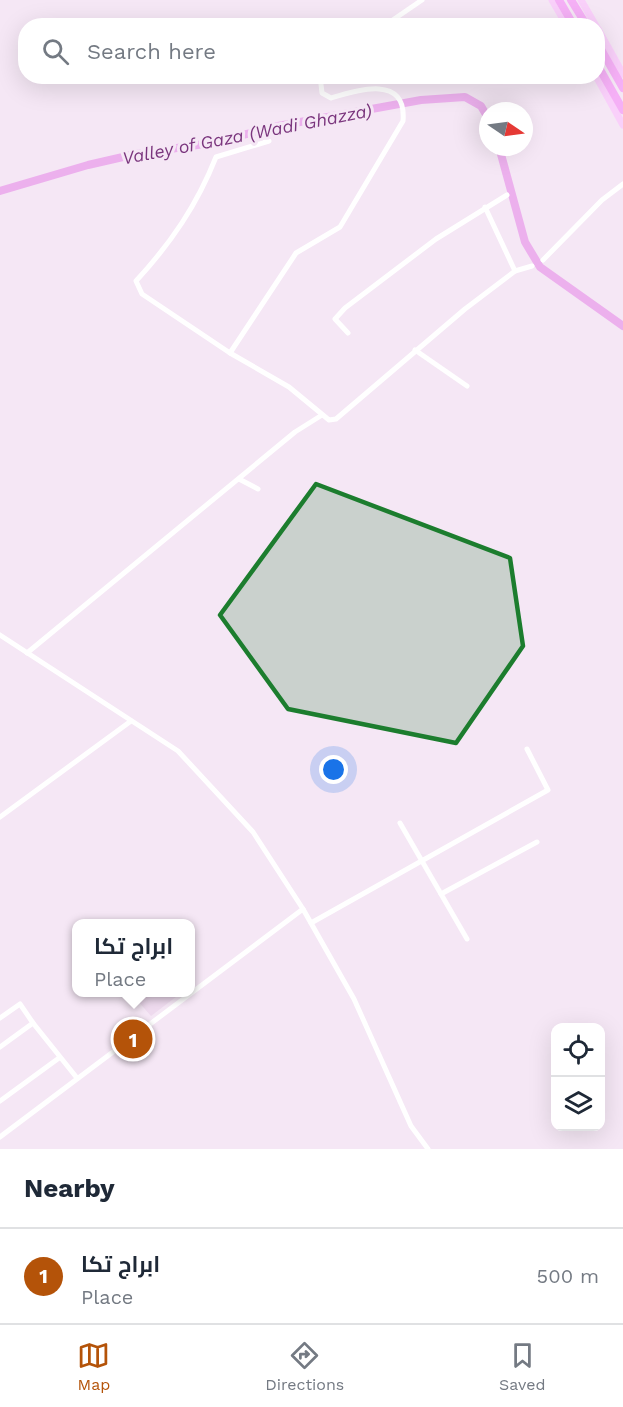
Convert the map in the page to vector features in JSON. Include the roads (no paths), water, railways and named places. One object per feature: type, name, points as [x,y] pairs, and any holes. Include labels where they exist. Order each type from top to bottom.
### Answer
[{"type":"highway","points":[[559,0],[569,18]]},
{"type":"highway","points":[[571,0],[581,18]]},
{"type":"highway","points":[[605,58],[623,88]]},
{"type":"highway","points":[[605,80],[623,110]]},
{"type":"main road","points":[[552,0],[562,18]]},
{"type":"main road","points":[[581,0],[591,18]]},
{"type":"main road","points":[[605,43],[623,74]]},
{"type":"main road","points":[[600,84],[623,125]]},
{"type":"street","points":[[396,18],[422,0]]},
{"type":"street","points":[[230,353],[296,253],[340,227],[403,121],[399,100],[382,87],[357,90],[331,98],[322,93],[321,84]]},
{"type":"street","points":[[269,141],[216,157],[201,192],[178,231],[136,281],[142,294],[230,353],[289,387],[329,420],[336,419],[416,350],[515,271],[532,266]]},
{"type":"street","points":[[543,260],[602,200],[623,184]]},
{"type":"street","points":[[348,333],[335,319],[345,308],[436,239],[507,195]]},
{"type":"street","points":[[485,207],[515,271]]},
{"type":"street","points":[[416,350],[466,386]]},
{"type":"street","points":[[27,653],[295,432],[322,415]]},
{"type":"street","points":[[239,479],[258,489]]},
{"type":"street","points":[[0,635],[178,751],[219,792],[253,832],[311,922],[371,1032],[411,1126],[428,1149]]},
{"type":"street","points":[[0,817],[131,721]]},
{"type":"street","points":[[311,922],[548,790],[527,749]]},
{"type":"street","points":[[400,823],[467,939]]},
{"type":"street","points":[[441,894],[537,842]]},
{"type":"street","points":[[195,990],[303,909]]},
{"type":"street","points":[[0,1137],[185,997]]},
{"type":"street","points":[[0,1018],[20,1004],[59,1058],[77,1078]]},
{"type":"street","points":[[0,1047],[33,1023]]},
{"type":"street","points":[[0,1101],[59,1058]]},
{"type":"waterway","name":"Valley of Gaza (Wadi Ghazza)","points":[[0,191],[88,165],[136,154],[211,143],[278,126],[421,100],[465,97],[479,105]]},
{"type":"waterway","name":"Valley of Gaza (Wadi Ghazza)","points":[[501,156],[525,242],[540,267],[623,326]]},
{"type":"place","name":"ابراج تكا","points":[[133,1039]]}]
